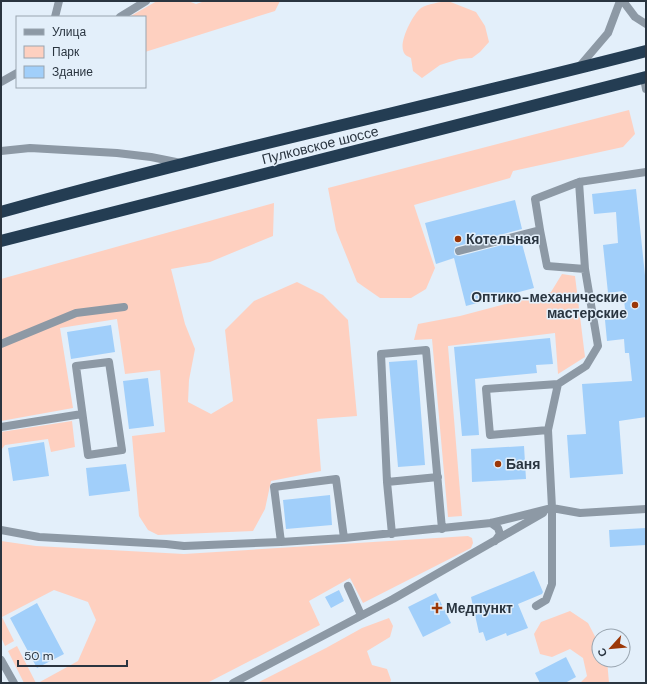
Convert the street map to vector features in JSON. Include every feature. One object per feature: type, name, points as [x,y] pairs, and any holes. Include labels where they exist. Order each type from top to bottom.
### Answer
[{"type":"highway","name":"Пулковское шоссе","points":[[1,212],[184,164],[646,51]]},
{"type":"highway","name":"Пулковское шоссе","points":[[1,241],[645,81]]},
{"type":"street","points":[[55,16],[59,1]]},
{"type":"street","points":[[122,16],[146,1]]},
{"type":"street","points":[[578,68],[608,33],[622,1],[636,17],[646,24]]},
{"type":"street","points":[[1,82],[16,73]]},
{"type":"street","name":"Пулковское шоссе","points":[[1,151],[30,148],[117,153],[151,157],[184,164]]},
{"type":"street","points":[[585,268],[547,266],[535,199],[579,182],[646,172]]},
{"type":"street","points":[[548,430],[490,435],[486,389],[558,384],[586,366],[598,346],[585,268],[579,182]]},
{"type":"street","points":[[459,251],[540,230]]},
{"type":"street","points":[[1,344],[76,314],[124,307]]},
{"type":"street","points":[[392,534],[387,482],[381,354],[426,350],[442,528]]},
{"type":"street","points":[[109,362],[122,450],[88,455],[82,414],[76,366],[109,362]]},
{"type":"street","points":[[536,606],[546,600],[552,584],[552,508],[548,430],[558,384]]},
{"type":"street","points":[[1,427],[82,414]]},
{"type":"street","points":[[387,482],[438,477]]},
{"type":"street","points":[[281,542],[274,487],[336,479],[344,538]]},
{"type":"street","points":[[233,683],[393,599],[552,508]]},
{"type":"street","points":[[1,530],[39,536],[184,546],[281,542],[392,534],[491,523],[552,508],[580,513],[646,509]]},
{"type":"street","points":[[491,523],[498,528],[500,534],[495,541]]},
{"type":"street","points":[[348,586],[361,615]]},
{"type":"street","points":[[1,660],[14,683]]},
{"type":"green space","points":[[157,1],[188,1],[196,4],[205,1],[280,1],[275,11],[146,52],[146,16],[131,16]]},
{"type":"green space","points":[[448,1],[476,12],[485,26],[489,42],[472,58],[459,59],[440,65],[422,78],[413,71],[411,58],[403,52],[403,40],[405,34],[414,16],[421,8],[431,4]]},
{"type":"green space","points":[[629,110],[635,134],[623,147],[513,171],[510,178],[414,205],[435,268],[426,289],[411,298],[380,298],[357,282],[336,230],[328,188]]},
{"type":"green space","points":[[274,203],[273,236],[210,262],[171,269],[185,324],[195,349],[189,380],[188,402],[211,414],[233,401],[225,330],[254,301],[297,282],[323,295],[348,320],[357,416],[317,419],[321,471],[271,481],[265,509],[253,531],[158,535],[148,530],[139,516],[132,436],[165,432],[160,370],[125,374],[117,319],[60,328],[73,408],[1,421],[1,279]]},
{"type":"green space","points":[[562,274],[575,276],[585,357],[558,374],[555,333],[448,346],[462,516],[448,517],[432,339],[414,340],[418,324],[460,316],[551,292]]},
{"type":"green space","points":[[72,421],[75,447],[51,452],[48,439],[5,445],[1,450],[1,432]]},
{"type":"green space","points":[[468,536],[472,538],[473,543],[471,548],[363,603],[350,578],[309,601],[320,625],[207,683],[38,683],[78,661],[96,620],[88,602],[54,590],[2,617],[14,641],[5,646],[1,637],[1,541],[36,546],[184,554]]},
{"type":"green space","points":[[570,611],[588,623],[591,629],[591,668],[608,668],[609,683],[580,683],[587,676],[583,658],[570,649],[552,657],[540,654],[534,634],[541,622]]},
{"type":"green space","points":[[389,618],[393,626],[390,637],[367,651],[372,665],[387,669],[391,680],[390,683],[257,683],[362,628]]},
{"type":"green space","points":[[17,646],[36,683],[24,683],[8,651]]},
{"type":"building","points":[[636,189],[646,285],[646,417],[619,421],[623,474],[570,478],[567,435],[586,434],[582,384],[632,381],[629,353],[625,353],[624,339],[607,341],[605,320],[626,318],[623,291],[608,293],[603,245],[618,243],[616,212],[594,214],[592,194]]},
{"type":"building","points":[[515,200],[522,229],[455,247],[454,252],[455,255],[460,256],[521,240],[534,288],[466,306],[454,258],[436,264],[425,223]]},
{"type":"building","points":[[111,325],[115,352],[71,359],[67,332]]},
{"type":"building","points":[[550,338],[553,364],[536,365],[537,373],[475,379],[479,435],[462,436],[454,347]]},
{"type":"building","points":[[417,360],[425,465],[398,467],[389,362]]},
{"type":"building","points":[[148,378],[154,426],[129,429],[123,381]]},
{"type":"building","points":[[44,442],[49,476],[13,481],[8,448]]},
{"type":"building","name":"Баня","points":[[524,446],[526,479],[472,482],[471,449]]},
{"type":"building","points":[[126,464],[130,491],[89,496],[86,468]]},
{"type":"building","points":[[330,495],[332,525],[286,529],[283,500]]},
{"type":"building","points":[[646,528],[646,545],[610,547],[609,530]]},
{"type":"building","points":[[534,571],[543,592],[542,594],[518,604],[528,628],[507,636],[506,633],[486,641],[483,632],[479,633],[471,597]]},
{"type":"building","points":[[339,590],[344,601],[331,608],[325,597]]},
{"type":"building","points":[[436,593],[451,623],[423,637],[408,607]]},
{"type":"building","points":[[37,603],[64,654],[37,668],[10,618]]},
{"type":"building","points":[[566,657],[576,677],[565,683],[540,683],[535,673]]},
{"type":"place","name":"Котельная","points":[[458,239]]},
{"type":"place","name":"Оптико-механические мастерские","points":[[635,305]]},
{"type":"place","name":"Баня","points":[[498,464]]},
{"type":"place","name":"Медпункт","points":[[437,608]]}]
